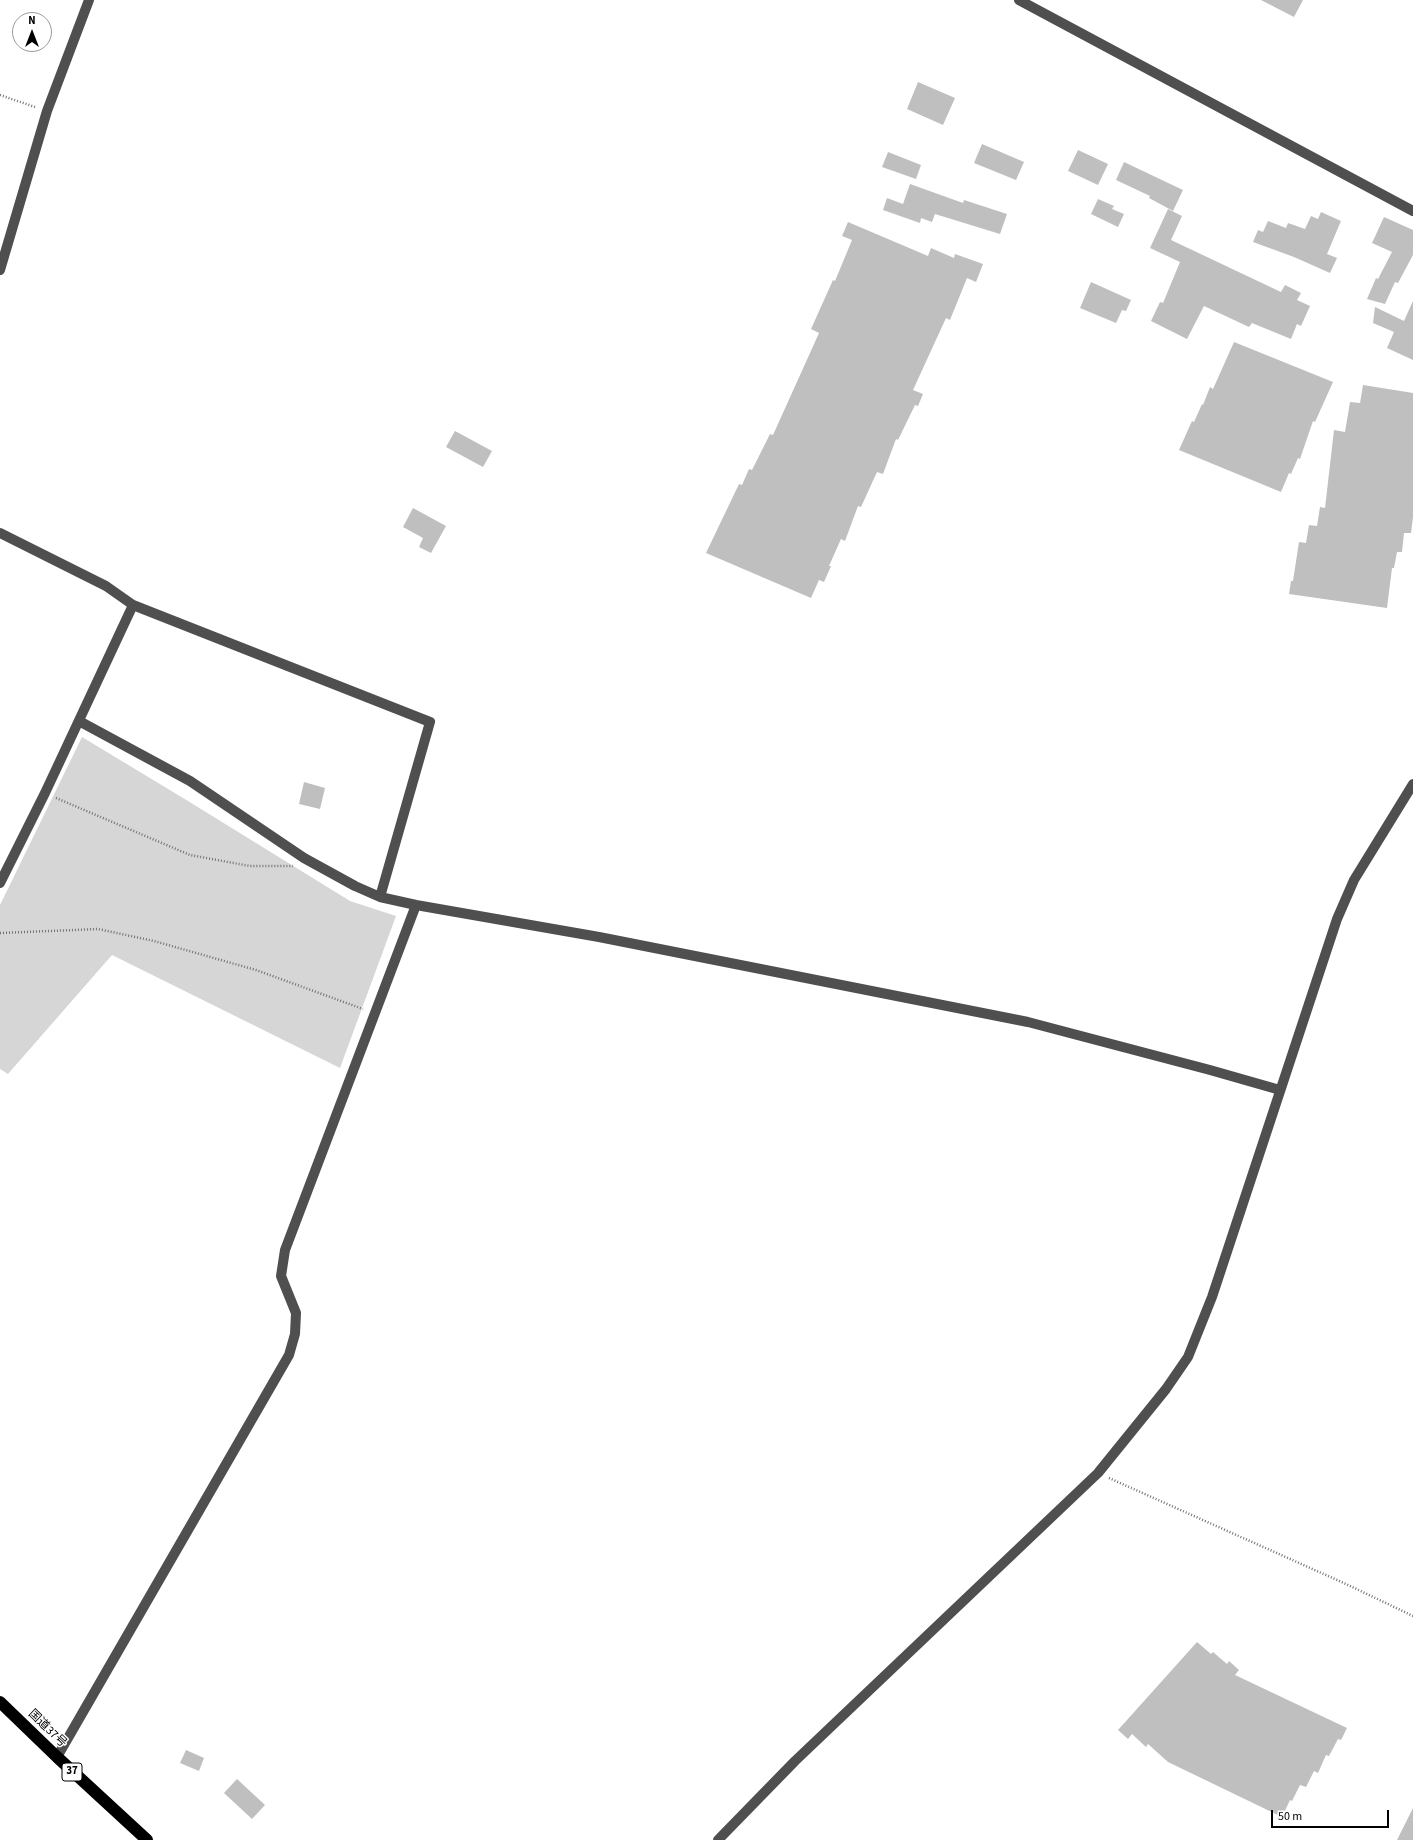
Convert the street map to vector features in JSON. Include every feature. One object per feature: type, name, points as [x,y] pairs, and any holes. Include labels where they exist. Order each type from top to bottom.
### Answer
[{"type":"highway","name":"国道37号","points":[[0,1702],[147,1840]]},
{"type":"street","points":[[0,270],[47,111],[89,0]]},
{"type":"street","points":[[1019,0],[1413,211]]},
{"type":"street","points":[[0,532],[106,586],[133,605],[430,722],[380,897]]},
{"type":"street","points":[[0,883],[45,793],[133,605]]},
{"type":"street","points":[[79,721],[190,781],[304,858],[380,897],[416,905],[599,937],[1028,1022],[1280,1090]]},
{"type":"street","points":[[718,1840],[795,1761],[1098,1473],[1166,1388],[1188,1357],[1212,1297],[1337,919],[1354,880],[1413,784]]},
{"type":"street","points":[[57,1757],[289,1355],[295,1334],[296,1313],[281,1276],[285,1250],[376,1014],[416,905]]},
{"type":"path","points":[[0,94],[47,111]]},
{"type":"path","points":[[45,793],[190,856],[250,866],[296,866]]},
{"type":"path","points":[[0,933],[98,929],[147,940],[256,970],[376,1014]]},
{"type":"path","points":[[1098,1473],[1346,1584],[1413,1616]]},
{"type":"shaded area","points":[[82,737],[350,901],[396,916],[340,1068],[112,955],[8,1074],[0,1069],[0,905]]},
{"type":"building","points":[[1261,0],[1303,0],[1294,17]]},
{"type":"building","points":[[918,82],[955,98],[943,125],[907,109]]},
{"type":"building","points":[[982,144],[1024,162],[1016,180],[974,163]]},
{"type":"building","points":[[1078,150],[1108,164],[1098,185],[1068,171]]},
{"type":"building","points":[[888,152],[921,165],[916,179],[882,167]]},
{"type":"building","points":[[1124,162],[1183,190],[1173,211],[1149,198],[1150,196],[1116,180]]},
{"type":"building","points":[[910,184],[963,203],[964,200],[1007,214],[1000,234],[935,214],[932,222],[921,218],[920,223],[883,210],[887,198],[903,204]]},
{"type":"building","points":[[1098,199],[1114,206],[1112,209],[1124,214],[1118,227],[1091,214]]},
{"type":"building","points":[[1168,209],[1182,216],[1171,240],[1281,292],[1285,285],[1301,293],[1297,300],[1310,306],[1301,326],[1297,324],[1291,339],[1252,323],[1249,327],[1204,306],[1187,339],[1151,321],[1160,302],[1163,303],[1180,262],[1150,248]]},
{"type":"building","points":[[1321,212],[1341,221],[1327,254],[1337,258],[1330,273],[1294,257],[1253,242],[1258,230],[1263,232],[1268,221],[1286,228],[1288,223],[1305,229],[1311,216],[1318,219]]},
{"type":"building","points":[[1384,217],[1413,230],[1413,255],[1398,283],[1395,282],[1385,304],[1367,299],[1376,278],[1378,279],[1392,252],[1372,243]]},
{"type":"building","points":[[848,222],[928,256],[931,248],[954,258],[955,254],[983,264],[976,282],[967,278],[950,320],[946,318],[913,390],[923,394],[918,406],[915,405],[898,440],[896,439],[883,474],[877,472],[861,507],[858,506],[845,541],[841,539],[829,566],[831,566],[824,582],[819,580],[811,598],[706,553],[739,484],[742,485],[749,469],[752,470],[770,434],[773,435],[819,333],[811,329],[833,280],[835,281],[852,240],[842,236]]},
{"type":"building","points":[[1091,282],[1131,300],[1126,311],[1122,310],[1116,323],[1080,308]]},
{"type":"building","points":[[1413,301],[1413,360],[1387,348],[1394,332],[1373,323],[1375,307],[1404,321]]},
{"type":"building","points":[[1234,342],[1333,382],[1315,422],[1313,421],[1300,459],[1298,458],[1291,474],[1289,473],[1281,492],[1179,450],[1192,421],[1194,422],[1202,404],[1203,405],[1210,387],[1213,389]]},
{"type":"building","points":[[1363,385],[1413,393],[1413,517],[1411,533],[1404,533],[1402,552],[1397,552],[1394,568],[1392,568],[1387,608],[1289,594],[1291,581],[1293,581],[1299,542],[1306,543],[1309,525],[1317,526],[1320,507],[1325,508],[1334,430],[1345,432],[1350,402],[1360,403]]},
{"type":"building","points":[[455,431],[492,451],[483,467],[446,447]]},
{"type":"building","points":[[413,508],[446,526],[431,553],[419,547],[423,538],[403,527]]},
{"type":"building","points":[[304,782],[325,788],[320,809],[299,804]]},
{"type":"building","points":[[1197,1642],[1211,1654],[1213,1652],[1227,1664],[1229,1661],[1239,1670],[1235,1675],[1347,1728],[1341,1740],[1338,1739],[1329,1756],[1326,1755],[1318,1773],[1314,1771],[1306,1787],[1300,1785],[1292,1801],[1290,1800],[1282,1817],[1168,1762],[1148,1744],[1146,1747],[1132,1734],[1128,1739],[1118,1730]]},
{"type":"building","points":[[186,1750],[204,1758],[199,1771],[180,1763]]},
{"type":"building","points":[[237,1779],[265,1805],[252,1819],[224,1793]]},
{"type":"building","points":[[1413,1808],[1413,1840],[1397,1840]]}]
